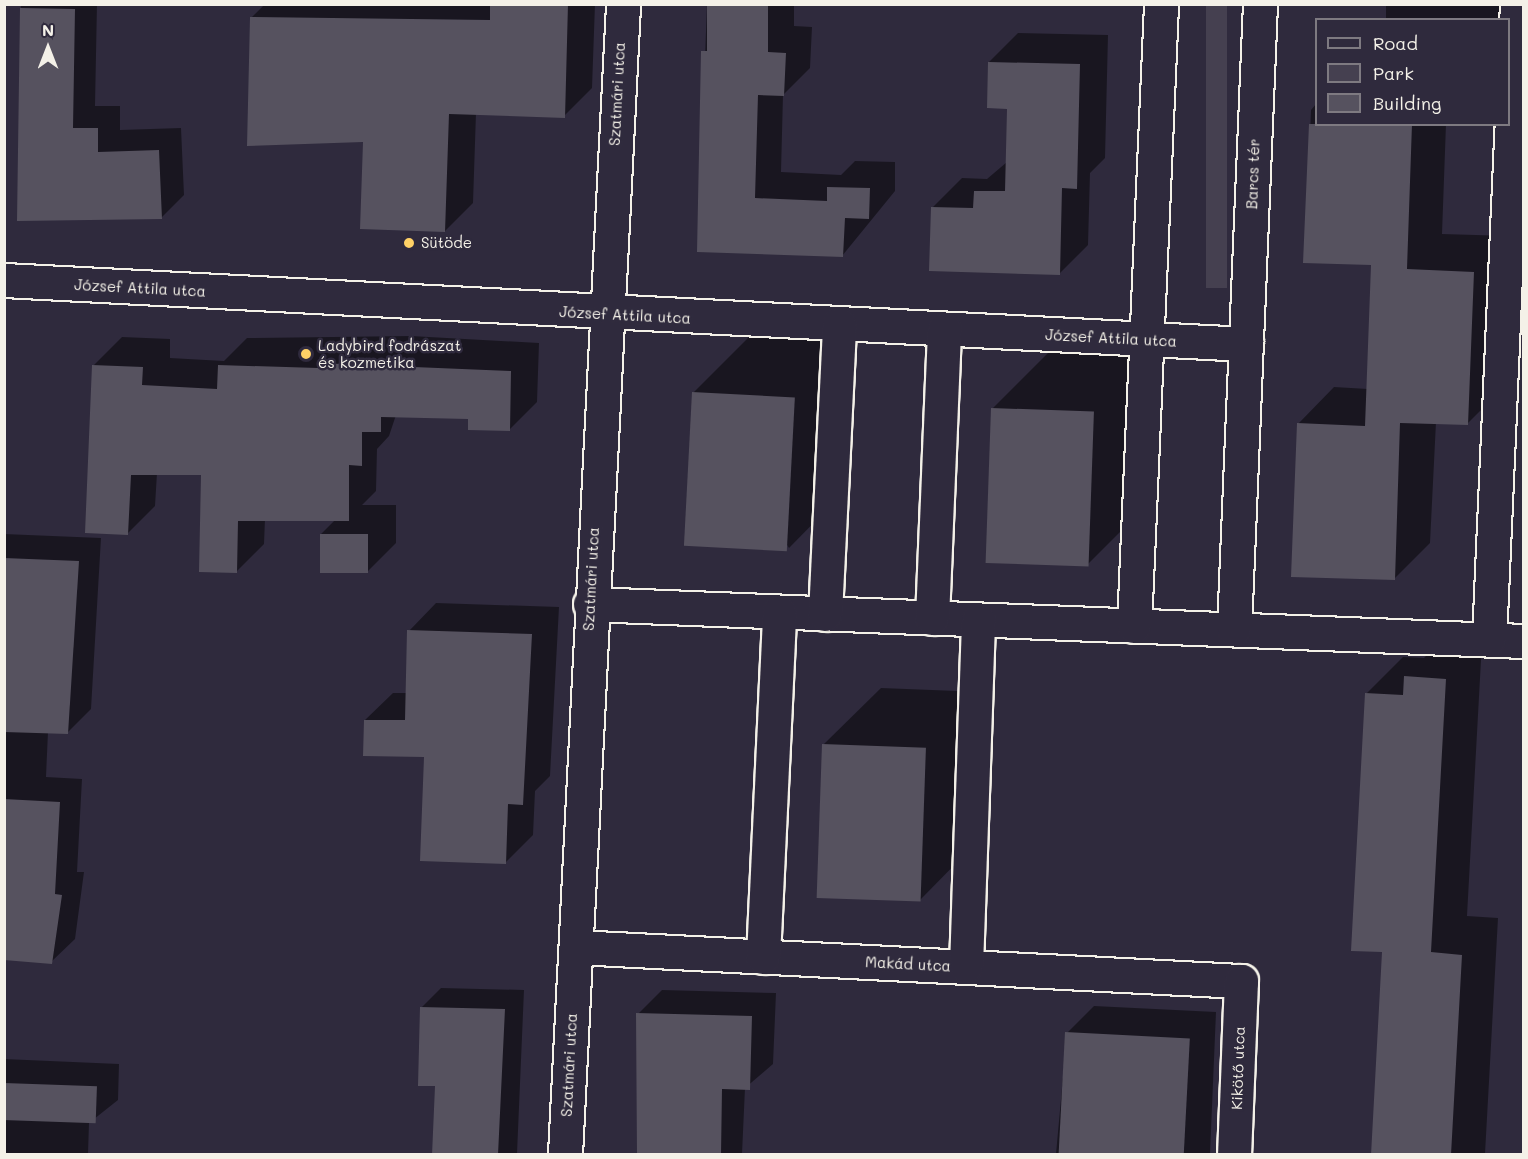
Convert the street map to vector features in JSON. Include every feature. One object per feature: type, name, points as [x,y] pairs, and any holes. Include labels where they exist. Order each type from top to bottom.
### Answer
[{"type":"street","name":"Szatmári utca","points":[[565,1155],[604,315],[623,4]]},
{"type":"street","points":[[1134,626],[1161,4]]},
{"type":"street","name":"Barcs tér","points":[[1234,629],[1260,4]]},
{"type":"street","points":[[1489,639],[1517,4]]},
{"type":"street","name":"József Attila utca","points":[[4,280],[604,315],[1246,344]]},
{"type":"street","points":[[825,614],[839,324]]},
{"type":"street","points":[[932,618],[944,329]]},
{"type":"street","points":[[590,604],[1524,641]]},
{"type":"street","points":[[763,957],[779,612]]},
{"type":"street","points":[[966,966],[978,620]]},
{"type":"street","name":"Makád utca","points":[[576,947],[1241,981]]},
{"type":"street","name":"Kikötő utca","points":[[1234,1155],[1241,981]]},
{"type":"green space","points":[[1206,5],[1227,5],[1227,288],[1206,288]]},
{"type":"building","points":[[490,4],[568,4],[565,118],[449,114],[445,232],[360,229],[363,142],[247,146],[250,17],[490,20]]},
{"type":"building","points":[[707,4],[768,4],[768,52],[786,53],[784,96],[758,95],[755,198],[827,201],[827,187],[870,188],[869,219],[845,218],[843,257],[697,252],[701,51],[707,51]]},
{"type":"building","points":[[20,8],[75,9],[73,128],[98,128],[98,152],[159,150],[162,219],[17,221]]},
{"type":"building","points":[[988,62],[1080,64],[1077,189],[1062,188],[1060,275],[929,271],[931,207],[973,208],[974,191],[1005,191],[1007,109],[987,108]]},
{"type":"building","points":[[1309,124],[1315,124],[1315,126],[1412,126],[1407,269],[1474,272],[1468,425],[1400,423],[1395,580],[1291,577],[1297,423],[1365,426],[1371,265],[1303,263]]},
{"type":"building","points":[[318,363],[511,371],[510,431],[468,430],[468,419],[381,417],[381,432],[362,432],[362,466],[349,465],[349,521],[238,521],[237,573],[199,572],[201,475],[131,475],[128,535],[85,533],[92,365],[143,367],[142,385],[217,389],[218,365],[318,368]]},
{"type":"building","points":[[692,392],[795,397],[787,551],[684,546]]},
{"type":"building","points":[[991,408],[1094,412],[1089,567],[986,563]]},
{"type":"building","points":[[320,534],[368,534],[368,573],[320,573]]},
{"type":"building","points":[[4,558],[79,561],[68,734],[4,732]]},
{"type":"building","points":[[407,630],[532,634],[523,805],[508,804],[506,864],[420,861],[424,757],[363,756],[364,720],[405,720]]},
{"type":"building","points":[[1404,676],[1446,679],[1431,952],[1462,955],[1451,1155],[1371,1155],[1382,952],[1351,951],[1365,693],[1403,695]]},
{"type":"building","points":[[822,744],[926,748],[921,902],[817,898]]},
{"type":"building","points":[[4,799],[60,802],[55,894],[62,895],[52,964],[4,960]]},
{"type":"building","points":[[420,1007],[505,1009],[498,1155],[432,1155],[435,1086],[418,1086]]},
{"type":"building","points":[[636,1013],[752,1016],[750,1090],[722,1089],[721,1155],[637,1155]]},
{"type":"building","points":[[1065,1032],[1190,1039],[1184,1154],[1059,1154]]},
{"type":"building","points":[[4,1083],[97,1086],[96,1123],[4,1120]]},
{"type":"place","name":"Sütöde","points":[[409,243]]},
{"type":"place","name":"Ladybird fodrászat és kozmetika","points":[[306,354]]}]
